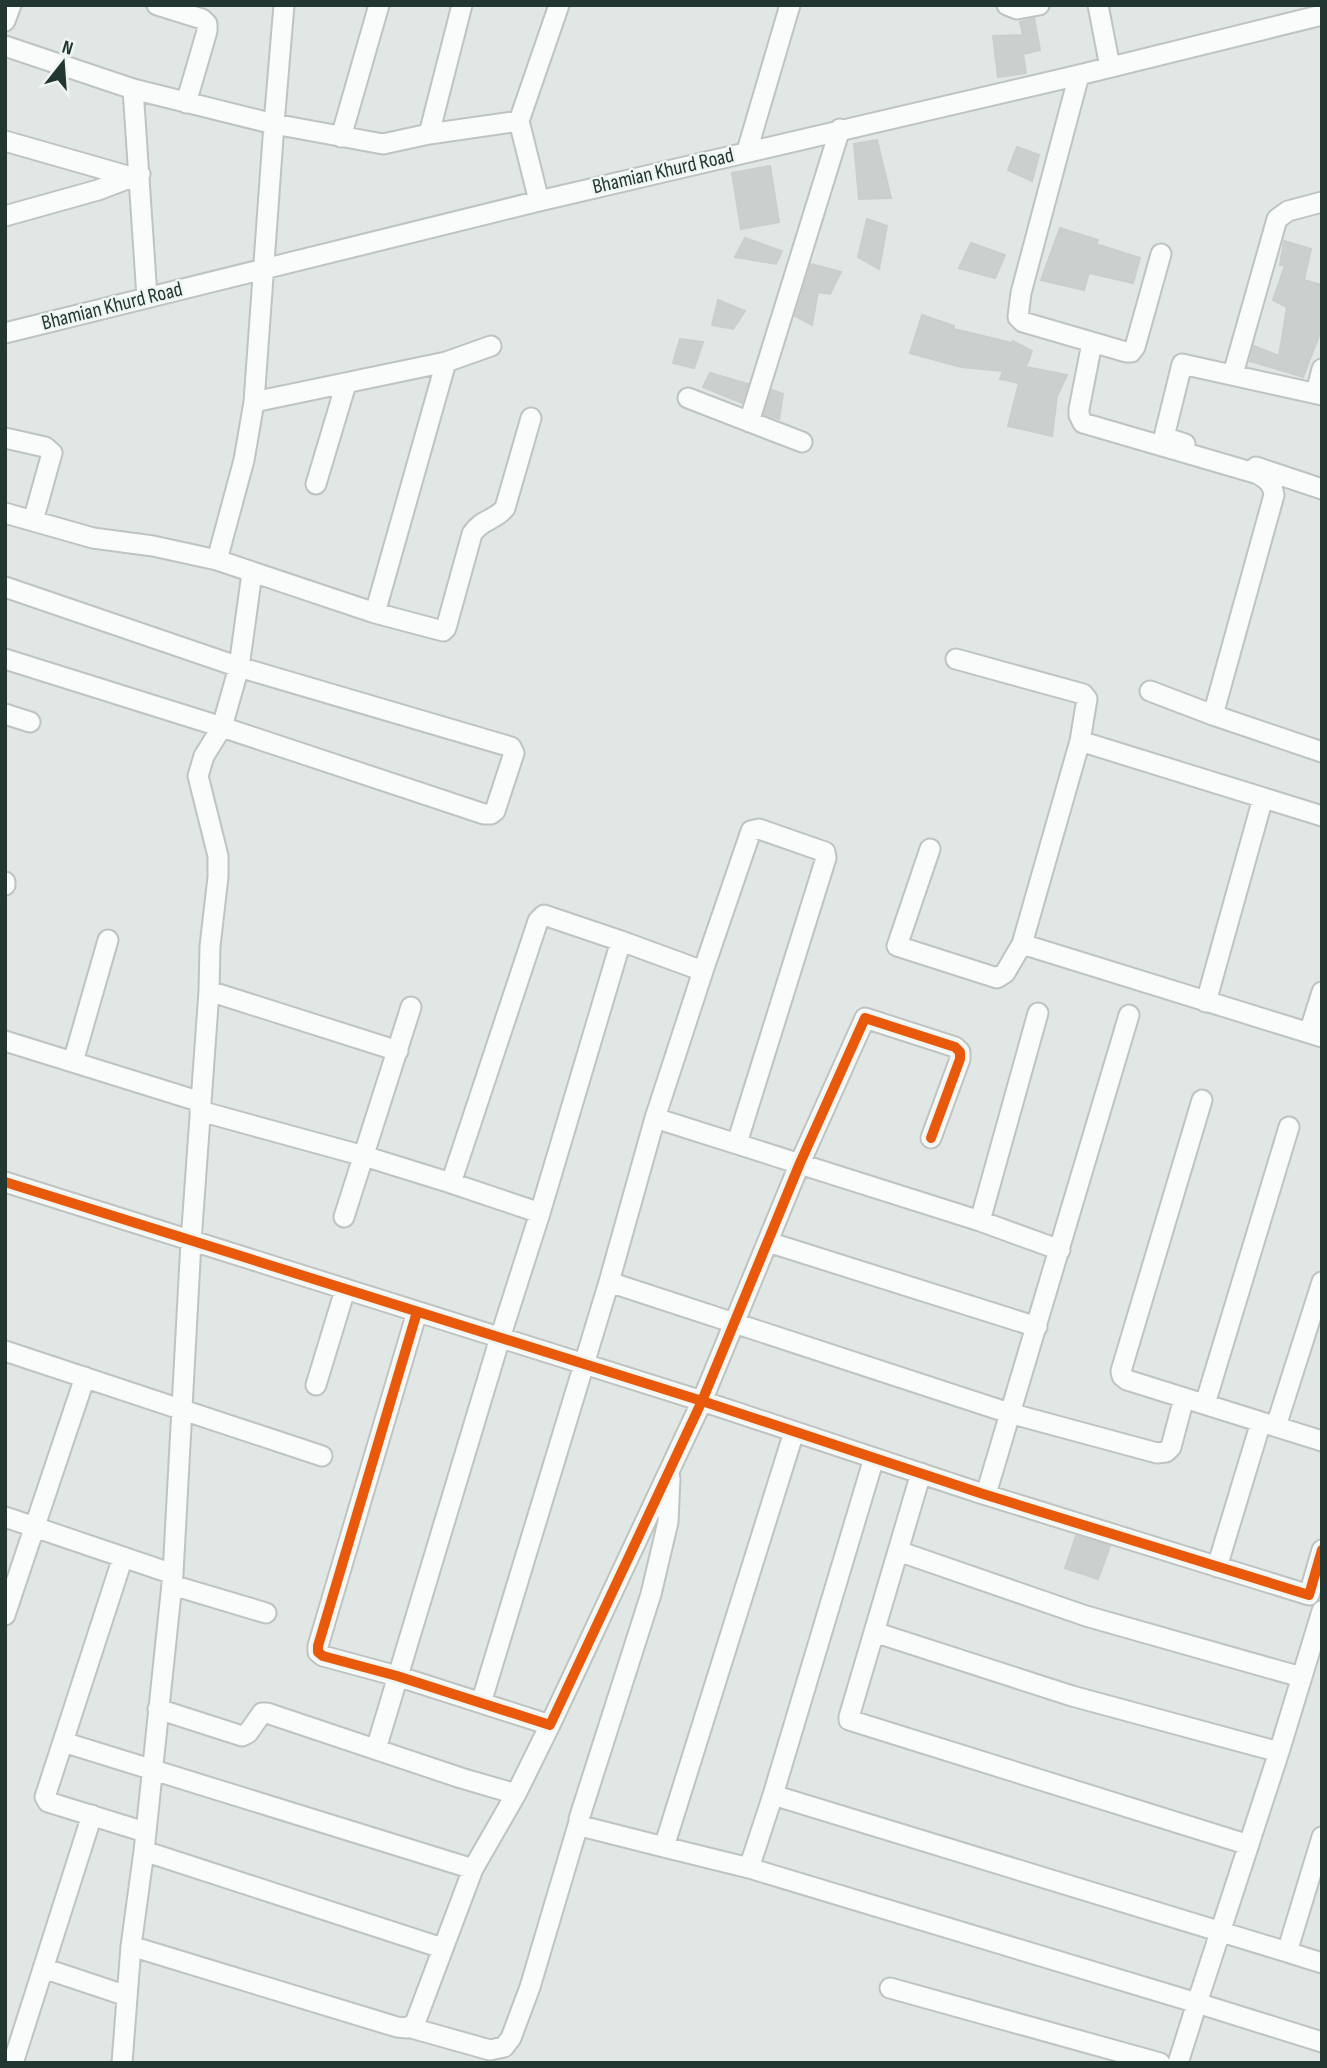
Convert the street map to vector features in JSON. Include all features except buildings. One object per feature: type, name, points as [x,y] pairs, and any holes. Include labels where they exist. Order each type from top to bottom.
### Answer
[{"type":"street","points":[[5,21],[11,5]]},
{"type":"street","points":[[157,5],[202,19],[207,24],[186,103]]},
{"type":"street","points":[[217,560],[244,460],[254,402],[284,5]]},
{"type":"street","points":[[341,137],[380,5]]},
{"type":"street","points":[[429,134],[461,5]]},
{"type":"street","points":[[539,201],[519,121],[559,5]]},
{"type":"street","points":[[747,151],[790,5]]},
{"type":"street","points":[[1007,5],[1017,9],[1039,5]]},
{"type":"street","points":[[1098,5],[1110,67]]},
{"type":"street","name":"Bhamian Khurd Road","points":[[5,334],[539,201],[1079,75],[1322,15]]},
{"type":"street","points":[[5,46],[133,89],[186,103],[274,124],[383,144],[429,134],[519,121]]},
{"type":"street","points":[[1079,75],[1017,310],[1018,317],[1023,322],[1092,343],[1126,352],[1133,350],[1161,254]]},
{"type":"street","points":[[133,89],[136,176],[147,297]]},
{"type":"street","points":[[749,422],[840,129]]},
{"type":"street","points":[[5,141],[136,176]]},
{"type":"street","points":[[5,216],[98,190],[136,176]]},
{"type":"street","points":[[1233,374],[1277,219],[1288,211],[1322,202]]},
{"type":"street","points":[[1092,343],[1079,409],[1083,423],[1258,474],[1272,486],[1273,495],[1213,715]]},
{"type":"street","points":[[254,402],[446,362],[491,346]]},
{"type":"street","points":[[375,613],[446,362]]},
{"type":"street","points":[[1322,369],[1319,394],[1182,364],[1164,437],[1322,489]]},
{"type":"street","points":[[316,484],[346,384]]},
{"type":"street","points":[[688,398],[802,442]]},
{"type":"street","points":[[5,513],[93,538],[153,546],[217,560],[375,613],[439,631],[445,629],[472,534],[481,523],[503,512],[531,418]]},
{"type":"street","points":[[5,438],[45,447],[52,453],[33,521]]},
{"type":"street","points":[[122,2063],[131,1946],[172,1579],[210,946],[218,877],[218,856],[198,776],[204,756],[222,727],[239,667],[252,573]]},
{"type":"street","points":[[5,587],[239,667],[511,747],[514,753],[495,811],[484,814],[222,727],[5,659]]},
{"type":"street","points":[[930,849],[897,946],[997,978],[1005,973],[1022,944],[1080,741],[1088,701],[1083,694],[956,659]]},
{"type":"street","points":[[1150,691],[1322,752]]},
{"type":"street","points":[[5,714],[30,722]]},
{"type":"street","points":[[1080,741],[1322,816]]},
{"type":"street","points":[[1206,1002],[1263,798]]},
{"type":"street","points":[[481,1703],[609,1282],[655,1118],[752,830],[759,829],[825,852],[826,858],[737,1143]]},
{"type":"street","points":[[451,1183],[539,918],[548,916],[704,971]]},
{"type":"street","points":[[74,1062],[108,940]]},
{"type":"street","points":[[376,1749],[621,941]]},
{"type":"street","points":[[1022,944],[1316,1035],[1322,992]]},
{"type":"street","points":[[209,991],[398,1051]]},
{"type":"street","points":[[344,1217],[411,1007]]},
{"type":"street","points":[[980,1221],[1038,1013]]},
{"type":"street","points":[[986,1494],[1129,1016]]},
{"type":"street","points":[[408,2027],[415,2023],[473,1869],[516,1794],[550,1725],[702,1401],[800,1163],[865,1018],[955,1047],[960,1052],[960,1059],[931,1138]]},
{"type":"street","points":[[5,1041],[74,1062],[201,1107],[540,1213]]},
{"type":"street","points":[[1202,1100],[1121,1371],[1122,1376],[1127,1380],[1322,1441]]},
{"type":"street","points":[[655,1118],[980,1221],[1060,1250]]},
{"type":"street","points":[[1205,1404],[1289,1127]]},
{"type":"street","points":[[5,1182],[702,1401],[1318,1602]]},
{"type":"street","points":[[768,1242],[1037,1326]]},
{"type":"street","points":[[609,1282],[1009,1413],[1134,1448],[1163,1453],[1170,1450],[1184,1398]]},
{"type":"street","points":[[1217,1567],[1322,1282]]},
{"type":"street","points":[[316,1385],[345,1290]]},
{"type":"street","points":[[417,1312],[317,1650],[323,1656],[397,1676],[550,1725]]},
{"type":"street","points":[[5,1352],[322,1456]]},
{"type":"street","points":[[5,1615],[85,1377]]},
{"type":"street","points":[[664,1847],[794,1432]]},
{"type":"street","points":[[749,1868],[874,1458]]},
{"type":"street","points":[[131,1946],[397,2027],[408,2027],[490,2050],[504,2047],[511,2038],[530,1987],[579,1822],[583,1800],[651,1594],[668,1522],[671,1468]]},
{"type":"street","points":[[921,1473],[849,1717],[851,1722],[1249,1845]]},
{"type":"street","points":[[5,1517],[123,1557],[172,1579],[266,1613]]},
{"type":"street","points":[[1178,2063],[1301,1677],[1318,1602],[1322,1550]]},
{"type":"street","points":[[898,1551],[1086,1616],[1301,1677]]},
{"type":"street","points":[[123,1557],[45,1799],[92,1815],[144,1842],[442,1948]]},
{"type":"street","points":[[874,1632],[1072,1696],[1279,1752]]},
{"type":"street","points":[[159,1709],[242,1736],[248,1733],[264,1712],[516,1794]]},
{"type":"street","points":[[62,1742],[473,1869]]},
{"type":"street","points":[[773,1795],[1322,1963]]},
{"type":"street","points":[[13,2063],[92,1815]]},
{"type":"street","points":[[579,1822],[582,1826],[749,1868],[1322,2042]]},
{"type":"street","points":[[1287,1952],[1322,1837]]},
{"type":"street","points":[[43,1968],[127,1996]]},
{"type":"street","points":[[890,1988],[1160,2063]]},
{"type":"cycle path","points":[[417,1312],[318,1652],[323,1656],[397,1676],[550,1725],[702,1401],[800,1163],[865,1018],[955,1047],[960,1052],[960,1059],[931,1138]]},
{"type":"cycle path","points":[[5,1182],[1309,1595],[1322,1550]]}]
